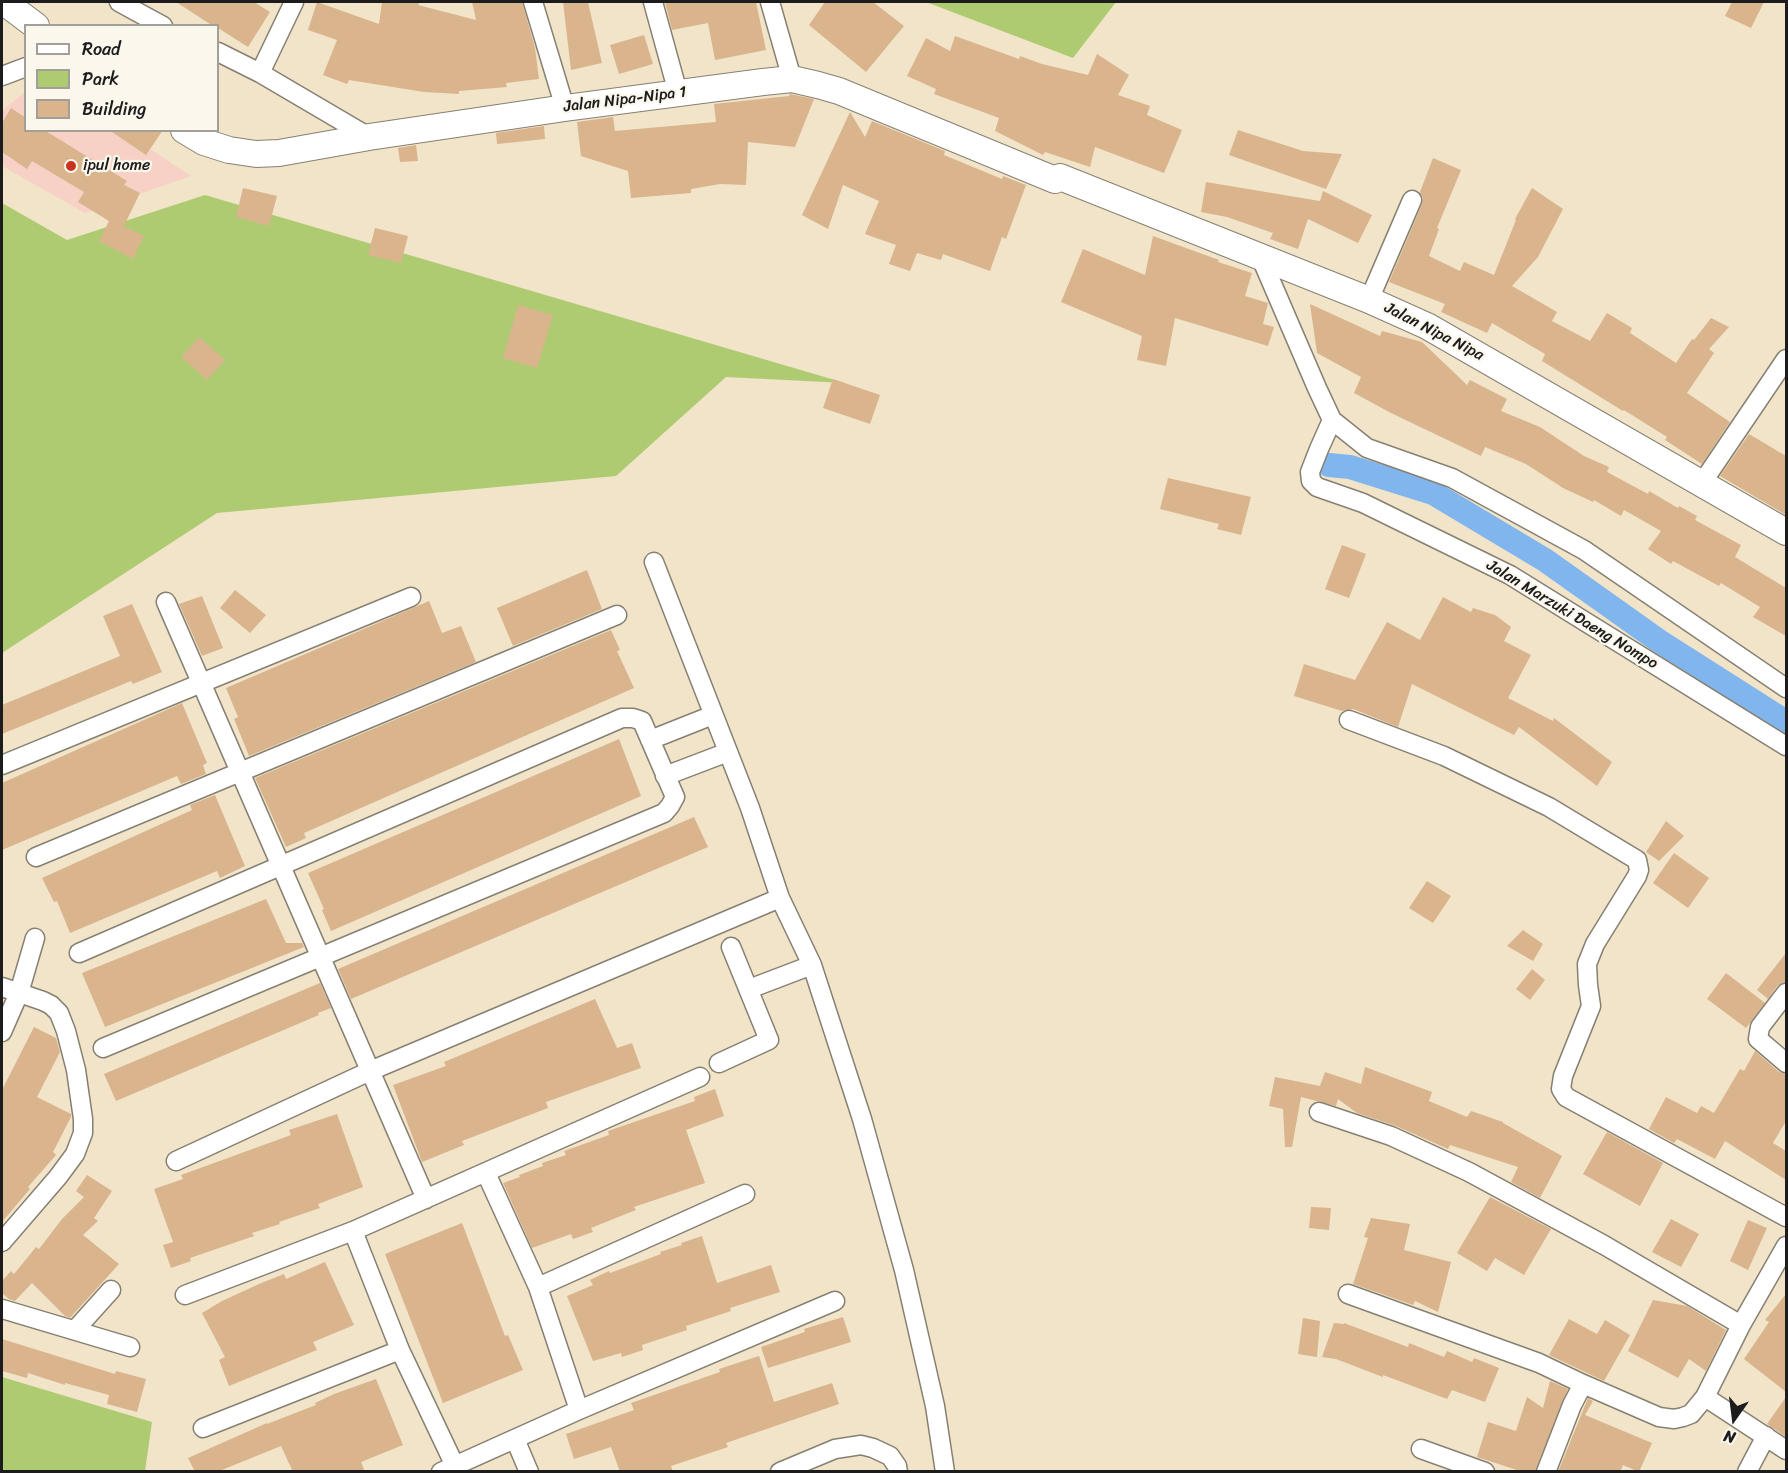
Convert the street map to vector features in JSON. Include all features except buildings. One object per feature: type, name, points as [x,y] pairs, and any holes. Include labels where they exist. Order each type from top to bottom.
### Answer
[{"type":"street","points":[[4,2],[33,24]]},
{"type":"street","points":[[119,2],[159,24]]},
{"type":"street","points":[[260,73],[294,2]]},
{"type":"street","points":[[533,2],[565,108]]},
{"type":"street","points":[[653,2],[678,93]]},
{"type":"street","points":[[770,2],[792,79]]},
{"type":"street","points":[[219,52],[260,73],[369,137]]},
{"type":"street","points":[[2,76],[24,68]]},
{"type":"street","name":"Jalan Nipa-Nipa 1","points":[[187,132],[204,142],[228,150],[256,154],[309,148],[565,108],[792,79],[838,91],[1057,178]]},
{"type":"street","name":"Jalan Nipa Nipa","points":[[1057,178],[1369,300],[1426,326],[1786,532]]},
{"type":"street","points":[[1369,300],[1412,200]]},
{"type":"street","points":[[1262,258],[1332,420],[1367,448],[1452,478],[1584,550],[1786,688]]},
{"type":"street","points":[[1702,483],[1786,359]]},
{"type":"street","name":"Jalan Marzuki Daeng Nompo","points":[[1332,420],[1311,472],[1311,481],[1317,487],[1363,503],[1510,575],[1786,746]]},
{"type":"street","points":[[654,562],[750,808],[780,898],[812,965],[862,1119],[904,1270],[935,1406],[945,1472]]},
{"type":"street","points":[[2,765],[411,597]]},
{"type":"street","points":[[166,602],[426,1199]]},
{"type":"street","points":[[36,856],[617,615]]},
{"type":"street","points":[[650,740],[713,715]]},
{"type":"street","points":[[79,953],[622,718],[642,721],[675,797],[663,813],[103,1048]]},
{"type":"street","points":[[1349,720],[1444,756],[1549,807],[1637,860],[1639,870],[1637,876],[1595,944],[1587,964],[1587,985],[1591,1006],[1563,1076],[1561,1089],[1566,1097],[1786,1216]]},
{"type":"street","points":[[665,776],[728,752]]},
{"type":"street","points":[[176,1161],[370,1071],[780,898]]},
{"type":"street","points":[[2,1032],[19,993],[35,939]]},
{"type":"street","points":[[719,1064],[770,1040],[731,947]]},
{"type":"street","points":[[749,989],[812,965]]},
{"type":"street","points":[[2,987],[51,1005],[59,1013],[80,1091],[83,1119],[83,1133],[75,1154],[58,1178],[2,1242]]},
{"type":"street","points":[[1786,993],[1760,1027],[1758,1039],[1786,1063]]},
{"type":"street","points":[[185,1294],[353,1230],[700,1077]]},
{"type":"street","points":[[1319,1112],[1391,1136],[1469,1172],[1604,1245],[1741,1324]]},
{"type":"street","points":[[486,1173],[538,1287],[579,1410]]},
{"type":"street","points":[[538,1287],[745,1194]]},
{"type":"street","points":[[353,1230],[448,1469],[579,1410],[835,1301]]},
{"type":"street","points":[[1348,1294],[1539,1363],[1659,1417],[1683,1418],[1691,1414],[1705,1397],[1741,1324],[1786,1246]]},
{"type":"street","points":[[75,1330],[111,1290]]},
{"type":"street","points":[[2,1309],[130,1347]]},
{"type":"street","points":[[203,1428],[400,1350]]},
{"type":"street","points":[[1546,1472],[1572,1405],[1583,1384]]},
{"type":"street","points":[[1705,1397],[1786,1450]]},
{"type":"street","points":[[1748,1472],[1766,1436]]},
{"type":"street","points":[[514,1439],[528,1472]]},
{"type":"street","points":[[780,1472],[835,1449],[861,1445],[890,1456],[898,1472]]},
{"type":"street","points":[[1421,1449],[1485,1472]]},
{"type":"shaded area","points":[[24,93],[24,132],[125,132],[191,176],[85,213],[2,166],[2,111]]},
{"type":"green space","points":[[926,2],[1116,2],[1073,58]]},
{"type":"green space","points":[[205,195],[845,383],[726,377],[616,476],[217,513],[2,653],[2,203],[67,240]]},
{"type":"green space","points":[[2,1377],[152,1422],[145,1471],[2,1471]]},
{"type":"waterway","points":[[1329,465],[1350,467],[1433,493],[1545,560],[1659,641],[1786,722]]},
{"type":"place","name":"ipul home","points":[[71,166]]}]
